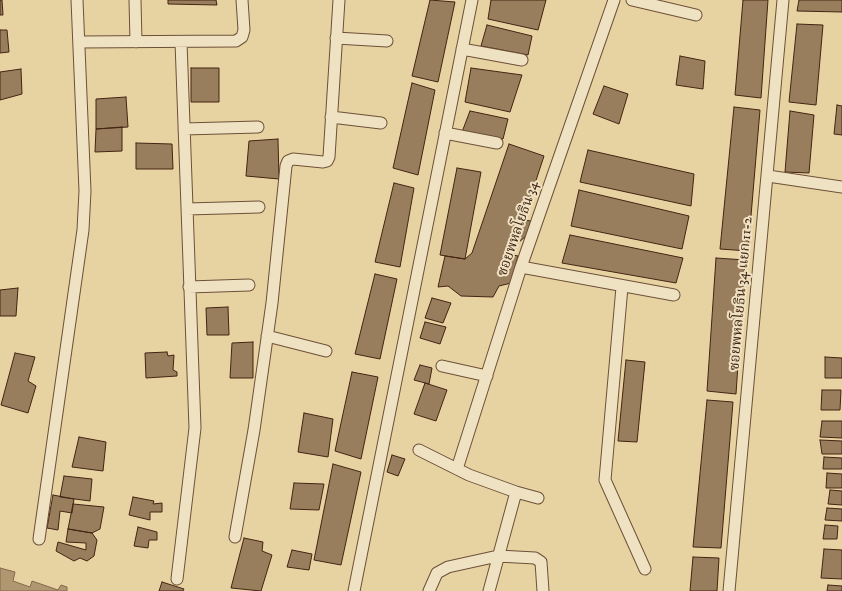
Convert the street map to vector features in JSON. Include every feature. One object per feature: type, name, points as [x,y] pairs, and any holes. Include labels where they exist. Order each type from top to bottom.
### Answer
[{"type":"street","points":[[39,539],[83,230],[85,191],[80,42],[77,0]]},
{"type":"street","points":[[135,0],[136,42]]},
{"type":"street","points":[[80,42],[236,41],[242,37],[244,30],[242,0]]},
{"type":"street","points":[[235,537],[254,430],[272,303],[286,166],[288,161],[293,159],[326,161],[329,158],[339,0]]},
{"type":"street","points":[[354,591],[472,0]]},
{"type":"street","name":"ซอยพหลโยธิน 34","points":[[458,469],[521,267],[614,0]]},
{"type":"street","points":[[632,0],[696,15]]},
{"type":"street","name":"ซอยพหลโยธิน 34 แยก 11-2","points":[[729,591],[783,0]]},
{"type":"street","points":[[336,38],[387,41]]},
{"type":"street","points":[[177,579],[195,428],[181,42]]},
{"type":"street","points":[[462,49],[522,60]]},
{"type":"street","points":[[331,117],[381,123]]},
{"type":"street","points":[[184,129],[258,127]]},
{"type":"street","points":[[445,133],[497,143]]},
{"type":"street","points":[[768,176],[842,187]]},
{"type":"street","points":[[186,209],[259,207]]},
{"type":"street","points":[[521,267],[622,287],[674,295]]},
{"type":"street","points":[[190,287],[249,285]]},
{"type":"street","points":[[622,287],[605,480],[645,569]]},
{"type":"street","points":[[267,336],[326,351]]},
{"type":"street","points":[[442,366],[487,376]]},
{"type":"street","points":[[419,450],[469,475],[516,492],[538,498]]},
{"type":"street","points":[[489,591],[516,492]]},
{"type":"street","points":[[429,591],[437,573],[448,567],[498,556],[535,558],[541,562],[543,591]]},
{"type":"shaded area","points":[[0,568],[15,572],[13,581],[30,587],[32,581],[58,590],[61,585],[67,587],[67,591],[0,591]]},
{"type":"building","points":[[0,0],[2,0],[3,15],[0,15]]},
{"type":"building","points":[[168,0],[216,0],[217,5],[168,4]]},
{"type":"building","points":[[430,0],[455,2],[438,82],[412,76]]},
{"type":"building","points":[[491,0],[546,0],[538,30],[488,19]]},
{"type":"building","points":[[743,0],[768,0],[761,98],[735,95]]},
{"type":"building","points":[[799,0],[842,0],[842,12],[797,11]]},
{"type":"building","points":[[797,24],[823,25],[816,105],[789,102]]},
{"type":"building","points":[[487,25],[532,36],[528,55],[481,46]]},
{"type":"building","points":[[0,30],[7,30],[9,52],[0,53]]},
{"type":"building","points":[[680,56],[705,61],[703,89],[676,85]]},
{"type":"building","points":[[191,68],[219,68],[219,102],[191,102]]},
{"type":"building","points":[[471,68],[522,75],[510,112],[465,102]]},
{"type":"building","points":[[21,69],[22,94],[0,100],[0,72]]},
{"type":"building","points":[[412,83],[435,90],[418,175],[393,168]]},
{"type":"building","points":[[604,86],[628,94],[619,124],[593,114]]},
{"type":"building","points":[[126,97],[128,127],[96,129],[96,99]]},
{"type":"building","points":[[837,105],[842,106],[842,135],[834,134]]},
{"type":"building","points":[[734,107],[760,110],[748,251],[720,249]]},
{"type":"building","points":[[470,111],[508,119],[503,139],[462,132]]},
{"type":"building","points":[[790,111],[814,115],[809,173],[785,172]]},
{"type":"building","points":[[122,127],[122,151],[95,152],[96,129]]},
{"type":"building","points":[[278,139],[279,179],[246,176],[249,141]]},
{"type":"building","points":[[136,143],[172,144],[173,169],[136,169]]},
{"type":"building","points":[[509,144],[544,156],[523,220],[531,221],[526,236],[518,243],[513,255],[518,256],[511,283],[499,286],[493,297],[461,296],[448,286],[438,287],[445,256],[465,259],[472,253]]},
{"type":"building","points":[[588,150],[694,174],[691,206],[580,182]]},
{"type":"building","points":[[457,168],[481,172],[465,259],[440,255]]},
{"type":"building","points":[[394,183],[414,188],[400,267],[375,262]]},
{"type":"building","points":[[579,190],[689,216],[682,249],[571,226]]},
{"type":"building","points":[[570,235],[683,258],[676,283],[562,263]]},
{"type":"building","points":[[716,258],[745,260],[736,394],[707,391]]},
{"type":"building","points":[[375,274],[397,279],[380,359],[355,354]]},
{"type":"building","points":[[18,288],[16,316],[0,316],[0,290]]},
{"type":"building","points":[[432,298],[451,303],[443,323],[425,318]]},
{"type":"building","points":[[228,307],[229,335],[207,335],[206,308]]},
{"type":"building","points":[[425,322],[446,327],[440,344],[420,338]]},
{"type":"building","points":[[253,342],[253,378],[230,378],[232,343]]},
{"type":"building","points":[[167,352],[168,356],[174,355],[173,370],[177,372],[177,376],[146,378],[145,353]]},
{"type":"building","points":[[15,353],[35,357],[28,381],[36,386],[28,413],[1,405]]},
{"type":"building","points":[[825,357],[842,358],[842,378],[825,378]]},
{"type":"building","points":[[626,360],[645,362],[637,442],[618,441]]},
{"type":"building","points":[[420,365],[432,368],[429,384],[414,380]]},
{"type":"building","points":[[352,372],[378,377],[361,459],[335,451]]},
{"type":"building","points":[[425,383],[447,390],[436,421],[414,414]]},
{"type":"building","points":[[822,390],[841,390],[840,410],[821,410]]},
{"type":"building","points":[[707,400],[733,402],[721,548],[693,547]]},
{"type":"building","points":[[304,413],[333,419],[328,457],[298,452]]},
{"type":"building","points":[[822,421],[842,421],[842,438],[820,437]]},
{"type":"building","points":[[79,437],[106,442],[103,471],[72,467]]},
{"type":"building","points":[[820,440],[842,441],[842,454],[822,454]]},
{"type":"building","points":[[392,455],[405,459],[398,476],[387,472]]},
{"type":"building","points":[[824,457],[842,458],[842,469],[823,469]]},
{"type":"building","points":[[333,464],[361,472],[341,565],[314,560]]},
{"type":"building","points":[[827,473],[842,474],[842,488],[826,488]]},
{"type":"building","points":[[64,476],[92,479],[90,501],[60,497]]},
{"type":"building","points":[[294,483],[324,484],[319,510],[290,509]]},
{"type":"building","points":[[830,490],[842,491],[842,505],[828,504]]},
{"type":"building","points":[[53,495],[74,499],[72,513],[60,511],[58,530],[47,528]]},
{"type":"building","points":[[133,497],[154,501],[153,504],[162,503],[162,512],[150,512],[150,520],[129,515]]},
{"type":"building","points":[[73,504],[104,507],[100,529],[92,533],[68,529]]},
{"type":"building","points":[[827,508],[842,509],[842,521],[825,520]]},
{"type":"building","points":[[825,525],[838,526],[837,539],[823,539]]},
{"type":"building","points":[[138,527],[157,532],[157,540],[149,540],[148,548],[134,546]]},
{"type":"building","points":[[68,529],[92,533],[97,540],[94,556],[87,561],[80,558],[74,561],[56,551],[58,542],[86,550],[86,543],[66,542]]},
{"type":"building","points":[[244,538],[263,542],[262,551],[272,555],[261,591],[231,588]]},
{"type":"building","points":[[824,549],[842,550],[842,579],[821,578]]},
{"type":"building","points":[[292,550],[312,554],[309,570],[287,567]]},
{"type":"building","points":[[693,557],[719,558],[717,591],[690,591]]},
{"type":"building","points":[[162,582],[184,589],[183,591],[159,591]]},
{"type":"building","points":[[828,585],[842,586],[842,591],[827,591]]}]
